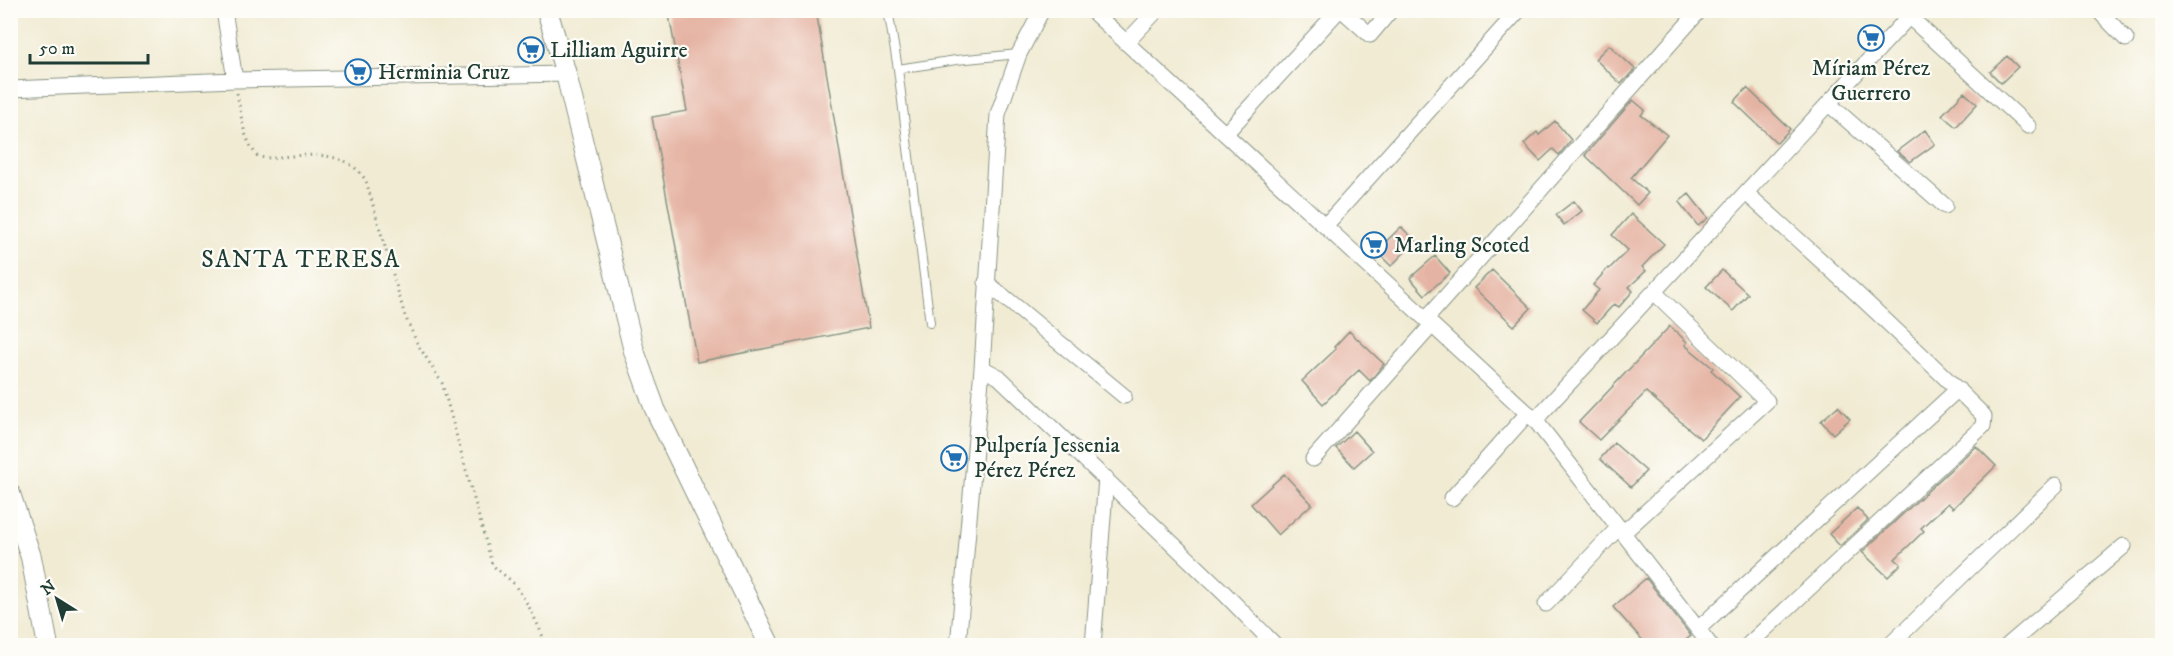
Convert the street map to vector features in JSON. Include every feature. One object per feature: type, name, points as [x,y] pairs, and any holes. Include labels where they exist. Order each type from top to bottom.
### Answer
[{"type":"street","points":[[224,10],[235,80]]},
{"type":"street","points":[[548,10],[566,74],[633,351],[655,409],[770,645]]},
{"type":"street","points":[[958,645],[982,368],[998,114],[1019,54],[1042,10]]},
{"type":"street","points":[[1091,10],[1532,417],[1711,645]]},
{"type":"street","points":[[1126,43],[1157,10]]},
{"type":"street","points":[[1225,134],[1341,10],[1370,35],[1391,10]]},
{"type":"street","points":[[1324,226],[1519,10]]},
{"type":"street","points":[[1313,459],[1700,10]]},
{"type":"street","points":[[2098,10],[2126,39]]},
{"type":"street","points":[[1452,498],[1654,292],[1829,104],[1909,13],[2028,126]]},
{"type":"street","points":[[10,89],[235,80],[566,74]]},
{"type":"street","points":[[1829,104],[1945,206]]},
{"type":"street","points":[[1746,193],[1825,262],[1984,416],[1983,426],[1747,645]]},
{"type":"street","points":[[986,282],[1124,396]]},
{"type":"street","points":[[1546,604],[1621,530],[1767,401],[1654,292]]},
{"type":"street","points":[[982,368],[999,377],[1106,478],[1276,645]]},
{"type":"street","points":[[1698,629],[1958,389]]},
{"type":"street","points":[[1093,645],[1106,478]]},
{"type":"street","points":[[1889,645],[2056,485]]},
{"type":"street","points":[[10,494],[31,557],[48,645]]},
{"type":"street","points":[[2007,645],[2124,546]]},
{"type":"lane","points":[[888,10],[898,69],[930,323]]},
{"type":"lane","points":[[898,69],[1019,54]]},
{"type":"path","points":[[235,80],[244,133],[258,157],[321,155],[336,157],[360,171],[366,181],[405,316],[417,343],[442,383],[492,564],[510,580],[531,608],[547,645]]},
{"type":"building","points":[[668,10],[816,10],[869,328],[697,362],[652,117],[687,111]]},
{"type":"building","points":[[1609,45],[1635,69],[1621,84],[1595,59]]},
{"type":"building","points":[[2007,56],[2018,67],[2001,83],[1990,72]]},
{"type":"building","points":[[1747,88],[1790,129],[1777,143],[1734,102]]},
{"type":"building","points":[[1964,92],[1977,104],[1956,127],[1942,115]]},
{"type":"building","points":[[1633,100],[1645,110],[1641,115],[1667,135],[1631,178],[1648,193],[1637,205],[1585,155]]},
{"type":"building","points":[[1555,121],[1571,140],[1559,155],[1553,149],[1540,161],[1524,144],[1537,132],[1539,135]]},
{"type":"building","points":[[1925,130],[1935,144],[1910,162],[1897,151]]},
{"type":"building","points":[[1689,194],[1708,218],[1698,226],[1679,202]]},
{"type":"building","points":[[1574,201],[1582,211],[1564,225],[1556,215]]},
{"type":"building","points":[[1631,214],[1664,244],[1642,267],[1646,271],[1629,287],[1633,291],[1619,307],[1614,304],[1597,323],[1582,310],[1599,290],[1593,285],[1628,250],[1612,235]]},
{"type":"building","points":[[1401,227],[1416,241],[1391,266],[1376,251]]},
{"type":"building","points":[[1435,256],[1450,273],[1425,295],[1410,278]]},
{"type":"building","points":[[1492,270],[1531,308],[1514,326],[1474,288]]},
{"type":"building","points":[[1722,270],[1748,294],[1733,311],[1706,287]]},
{"type":"building","points":[[1670,326],[1687,342],[1685,345],[1713,368],[1711,370],[1740,397],[1701,439],[1646,392],[1599,440],[1579,422]]},
{"type":"building","points":[[1349,331],[1384,364],[1370,381],[1359,370],[1323,404],[1302,381],[1336,349],[1334,347]]},
{"type":"building","points":[[1838,406],[1850,419],[1833,434],[1821,421]]},
{"type":"building","points":[[1354,431],[1372,451],[1354,467],[1336,448]]},
{"type":"building","points":[[1614,443],[1646,471],[1631,487],[1600,459]]},
{"type":"building","points":[[1976,446],[1996,466],[1953,508],[1948,503],[1921,528],[1924,531],[1895,559],[1901,564],[1888,577],[1862,552]]},
{"type":"building","points":[[1284,474],[1312,504],[1278,535],[1251,504]]},
{"type":"building","points":[[1857,508],[1868,520],[1840,546],[1829,534]]},
{"type":"building","points":[[1646,578],[1691,636],[1679,645],[1647,645],[1613,607]]},
{"type":"place","name":"Míriam Pérez Guerrero","points":[[1871,38]]},
{"type":"place","name":"Lilliam Aguirre","points":[[531,50]]},
{"type":"place","name":"Herminia Cruz","points":[[358,72]]},
{"type":"place","name":"Marling Scoted","points":[[1374,245]]},
{"type":"place","name":"Pulpería Jessenia Pérez Pérez","points":[[954,458]]},
{"type":"district","name":"SANTA TERESA","points":[[301,260]]}]
